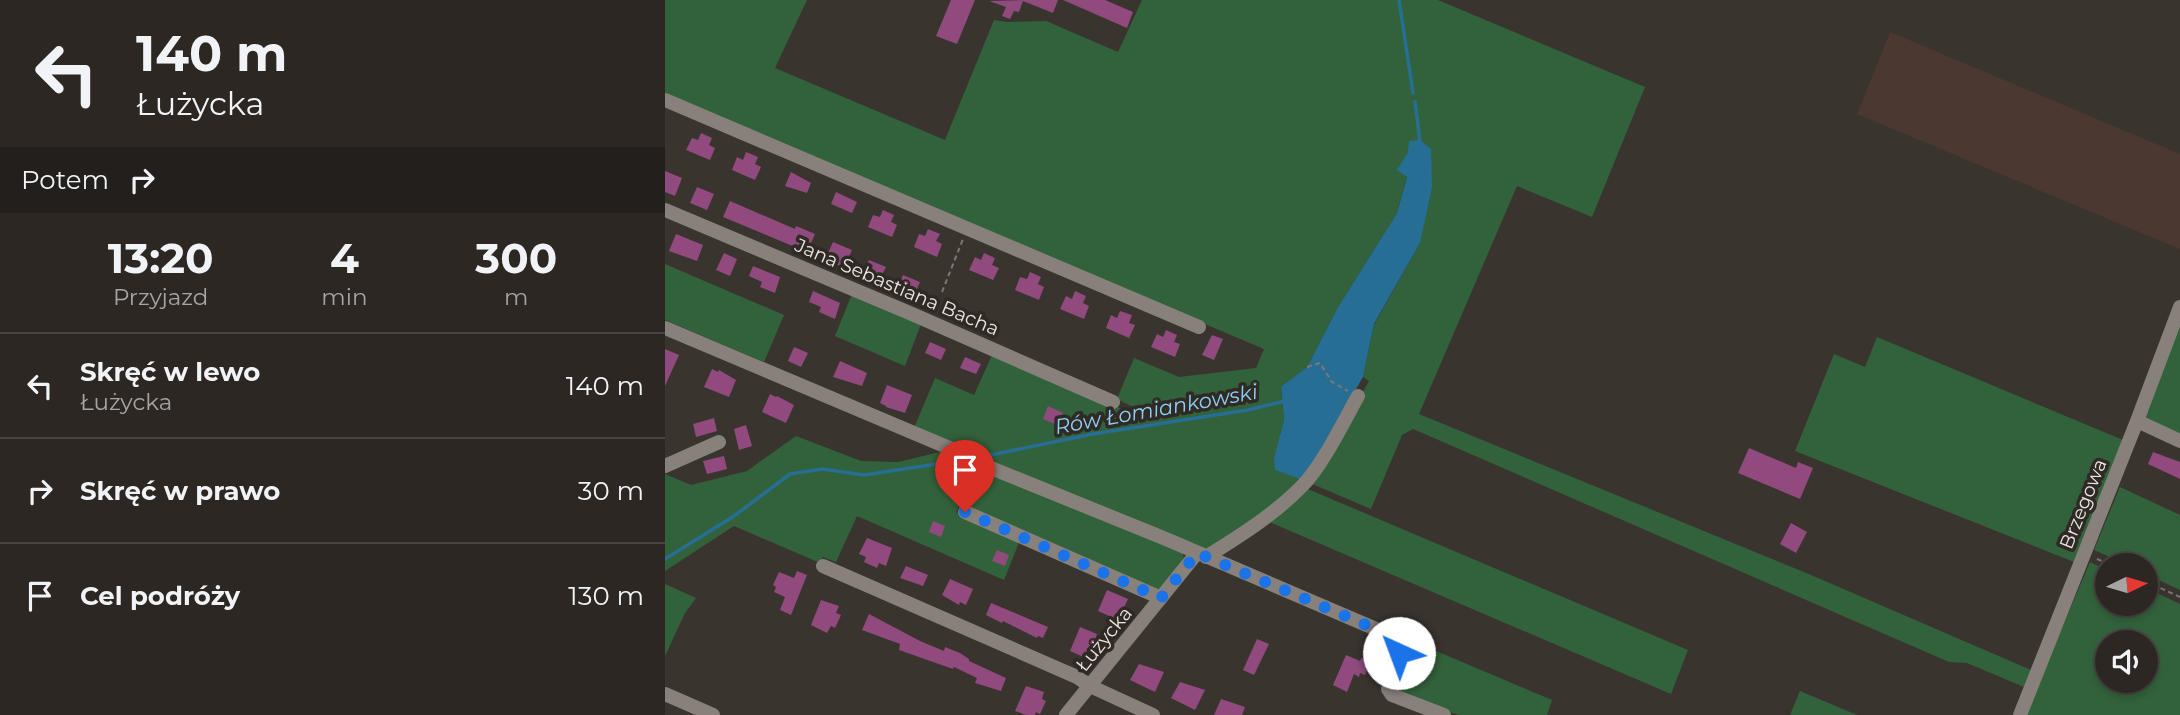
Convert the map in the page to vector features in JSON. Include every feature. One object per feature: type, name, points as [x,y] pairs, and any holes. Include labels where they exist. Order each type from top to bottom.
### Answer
[{"type":"street","points":[[665,100],[1199,327]]},
{"type":"street","name":"Jana Sebastiana Bacha","points":[[665,210],[900,308],[1114,402]]},
{"type":"street","name":"Brzegowa","points":[[2020,715],[2180,307]]},
{"type":"street","points":[[665,328],[1390,635],[1399,646],[1388,689],[1392,695],[1444,715]]},
{"type":"street","name":"Łużycka","points":[[1066,715],[1161,598],[1202,555],[1253,528],[1305,484],[1358,396]]},
{"type":"street","points":[[2137,421],[2180,441]]},
{"type":"street","points":[[665,466],[719,442]]},
{"type":"street","points":[[965,512],[1161,598]]},
{"type":"street","points":[[823,566],[1077,677],[1090,686],[1153,715]]},
{"type":"street","points":[[665,694],[713,715]]},
{"type":"path","points":[[941,292],[967,229]]},
{"type":"path","points":[[1307,367],[1320,363],[1332,382],[1358,396]]},
{"type":"path","points":[[2084,552],[2095,557]]},
{"type":"path","points":[[2158,587],[2180,597]]},
{"type":"shaded area","points":[[1890,32],[2180,154],[2180,249],[1857,114]]},
{"type":"green space","points":[[665,0],[807,0],[775,68],[945,140],[994,20],[1046,21],[1118,52],[1142,0],[1438,0],[1645,87],[1592,217],[1517,186],[1419,414],[1811,575],[2031,670],[2024,687],[1967,663],[1949,662],[1413,429],[1402,435],[1371,509],[1310,483],[1369,381],[1363,377],[1374,325],[1420,243],[1408,152],[1398,170],[1407,176],[1397,213],[1338,307],[1307,367],[1281,388],[1284,420],[1280,435],[1303,480],[1260,518],[1206,553],[914,428],[935,378],[974,395],[992,355],[1144,418],[1151,416],[1117,399],[1134,358],[1179,377],[1256,368],[1264,349],[665,96]]},
{"type":"green space","points":[[665,264],[784,315],[764,362],[665,320]]},
{"type":"green space","points":[[852,294],[921,324],[905,366],[835,336]]},
{"type":"green space","points":[[2180,320],[2180,436],[2142,418]]},
{"type":"green space","points":[[1877,337],[2123,440],[2074,562],[1795,451],[1834,354],[1865,367]]},
{"type":"green space","points":[[796,436],[861,461],[898,462],[940,452],[942,448],[1183,552],[1184,563],[1162,591],[959,507],[956,512],[1020,540],[1004,580],[857,516],[836,562],[823,557],[820,563],[734,526],[665,571],[665,474],[691,485],[747,471]]},
{"type":"green space","points":[[1303,487],[1688,650],[1671,694],[1267,521]]},
{"type":"green space","points":[[2120,487],[2180,515],[2180,590],[2158,580],[2158,553],[2101,553],[2094,550]]},
{"type":"green space","points":[[2090,562],[2095,564],[2095,616],[2158,616],[2158,594],[2180,604],[2180,715],[2025,715]]},
{"type":"green space","points":[[665,584],[696,598],[685,613],[665,656]]},
{"type":"green space","points":[[1403,637],[1552,700],[1547,715],[1459,715],[1397,690],[1396,679],[1407,655]]},
{"type":"green space","points":[[1800,691],[1857,715],[1790,715]]},
{"type":"water","points":[[1420,140],[1431,149],[1432,187],[1420,243],[1374,324],[1363,377],[1303,480],[1275,470],[1274,458],[1284,420],[1281,387],[1307,367],[1338,307],[1397,213],[1407,177],[1397,170],[1408,152],[1409,141]]},
{"type":"building","points":[[951,0],[975,0],[957,44],[936,36]]},
{"type":"building","points":[[1058,0],[1053,13],[1023,1],[1019,12],[1014,11],[1010,19],[1002,16],[1006,7],[989,1]]},
{"type":"building","points":[[1063,0],[1105,0],[1133,12],[1127,28]]},
{"type":"building","points":[[701,133],[712,138],[709,145],[715,148],[710,160],[686,150],[692,138],[698,140]]},
{"type":"building","points":[[746,152],[758,157],[755,164],[761,167],[755,180],[732,170],[737,157],[743,160]]},
{"type":"building","points":[[665,171],[682,178],[675,196],[665,192]]},
{"type":"building","points":[[791,172],[811,183],[807,193],[785,186]]},
{"type":"building","points":[[697,187],[714,194],[707,210],[690,203]]},
{"type":"building","points":[[836,192],[857,202],[852,213],[831,204]]},
{"type":"building","points":[[730,201],[795,229],[796,226],[815,234],[807,252],[723,217]]},
{"type":"building","points":[[883,210],[894,215],[891,222],[897,225],[892,237],[868,227],[873,215],[880,217]]},
{"type":"building","points":[[928,229],[940,234],[936,241],[942,244],[937,257],[914,247],[919,234],[925,236]]},
{"type":"building","points":[[676,234],[703,245],[697,261],[669,251]]},
{"type":"building","points":[[833,242],[852,250],[844,268],[825,260]]},
{"type":"building","points":[[724,253],[737,259],[730,276],[716,270]]},
{"type":"building","points":[[984,253],[995,258],[992,265],[999,268],[993,280],[969,270],[975,257],[981,260]]},
{"type":"building","points":[[869,260],[886,267],[878,283],[861,276]]},
{"type":"building","points":[[753,266],[780,277],[775,293],[760,287],[762,282],[749,276]]},
{"type":"building","points":[[1030,272],[1041,277],[1038,284],[1044,287],[1039,300],[1015,290],[1020,277],[1027,279]]},
{"type":"building","points":[[903,275],[920,282],[913,298],[896,291]]},
{"type":"building","points":[[813,291],[840,303],[835,319],[819,312],[821,307],[809,302]]},
{"type":"building","points":[[1075,291],[1086,296],[1083,303],[1089,306],[1084,319],[1060,309],[1066,296],[1072,299]]},
{"type":"building","points":[[1120,311],[1132,315],[1129,323],[1135,325],[1129,338],[1106,328],[1111,315],[1117,318]]},
{"type":"building","points":[[1166,330],[1177,335],[1174,342],[1180,344],[1175,357],[1151,347],[1157,334],[1163,337]]},
{"type":"building","points":[[1212,335],[1223,339],[1214,360],[1202,355]]},
{"type":"building","points":[[930,342],[946,349],[941,360],[925,353]]},
{"type":"building","points":[[794,347],[808,353],[801,367],[788,361]]},
{"type":"building","points":[[665,349],[679,355],[665,386]]},
{"type":"building","points":[[965,357],[981,364],[976,374],[960,368]]},
{"type":"building","points":[[840,361],[867,373],[862,386],[833,377]]},
{"type":"building","points":[[712,369],[736,380],[729,397],[704,387]]},
{"type":"building","points":[[887,385],[912,395],[905,413],[880,403]]},
{"type":"building","points":[[770,394],[794,405],[786,423],[762,412]]},
{"type":"building","points":[[1048,406],[1063,413],[1057,425],[1043,419]]},
{"type":"building","points":[[714,418],[717,431],[696,437],[693,424]]},
{"type":"building","points":[[746,425],[752,446],[739,450],[734,429]]},
{"type":"building","points":[[1749,448],[1796,468],[1798,462],[1813,468],[1800,499],[1738,473]]},
{"type":"building","points":[[2153,452],[2180,462],[2180,479],[2148,464]]},
{"type":"building","points":[[724,456],[727,469],[707,474],[703,461]]},
{"type":"building","points":[[933,521],[945,526],[941,537],[929,532]]},
{"type":"building","points":[[1791,523],[1807,532],[1796,553],[1780,544]]},
{"type":"building","points":[[867,538],[892,548],[886,566],[879,563],[877,568],[864,562],[866,557],[859,554]]},
{"type":"building","points":[[997,550],[1009,555],[1005,566],[992,561]]},
{"type":"building","points":[[906,566],[928,575],[923,586],[900,578]]},
{"type":"building","points":[[797,571],[807,575],[791,615],[780,610],[785,597],[774,592],[776,587],[773,585],[779,572],[794,578]]},
{"type":"building","points":[[950,579],[973,589],[966,605],[960,602],[959,605],[942,595]]},
{"type":"building","points":[[1107,590],[1128,599],[1118,620],[1098,611]]},
{"type":"building","points":[[821,600],[839,606],[836,613],[841,615],[835,628],[831,626],[827,633],[811,625]]},
{"type":"building","points":[[991,603],[1048,627],[1043,638],[1037,638],[986,615]]},
{"type":"building","points":[[869,614],[920,641],[944,651],[945,647],[960,653],[969,661],[1006,678],[1001,691],[975,683],[977,678],[954,667],[953,669],[899,650],[900,644],[862,630]]},
{"type":"building","points":[[1080,627],[1097,634],[1086,658],[1070,651]]},
{"type":"building","points":[[1257,639],[1269,644],[1254,675],[1243,670]]},
{"type":"building","points":[[1346,655],[1371,662],[1365,675],[1360,673],[1359,677],[1354,674],[1347,692],[1333,685]]},
{"type":"building","points":[[1139,664],[1164,672],[1155,692],[1130,680]]},
{"type":"building","points":[[1180,682],[1205,690],[1195,710],[1171,698]]},
{"type":"building","points":[[1026,686],[1044,692],[1042,699],[1046,701],[1040,714],[1036,712],[1035,715],[1026,715],[1015,711]]},
{"type":"building","points":[[1221,699],[1245,707],[1242,715],[1214,715]]},
{"type":"waterway","name":"Rów Łomiankowski","points":[[1399,0],[1413,93]]},
{"type":"waterway","name":"Rów Łomiankowski","points":[[1415,102],[1420,142]]},
{"type":"waterway","name":"Rów Łomiankowski","points":[[981,457],[1093,434],[1248,410],[1285,401]]},
{"type":"waterway","name":"Rów Łomiankowski","points":[[665,559],[734,516],[790,474],[823,469],[864,475],[963,460]]},
{"type":"route","points":[[965,512],[1161,598],[1197,553],[1390,635],[1399,646],[1399,653]]}]
